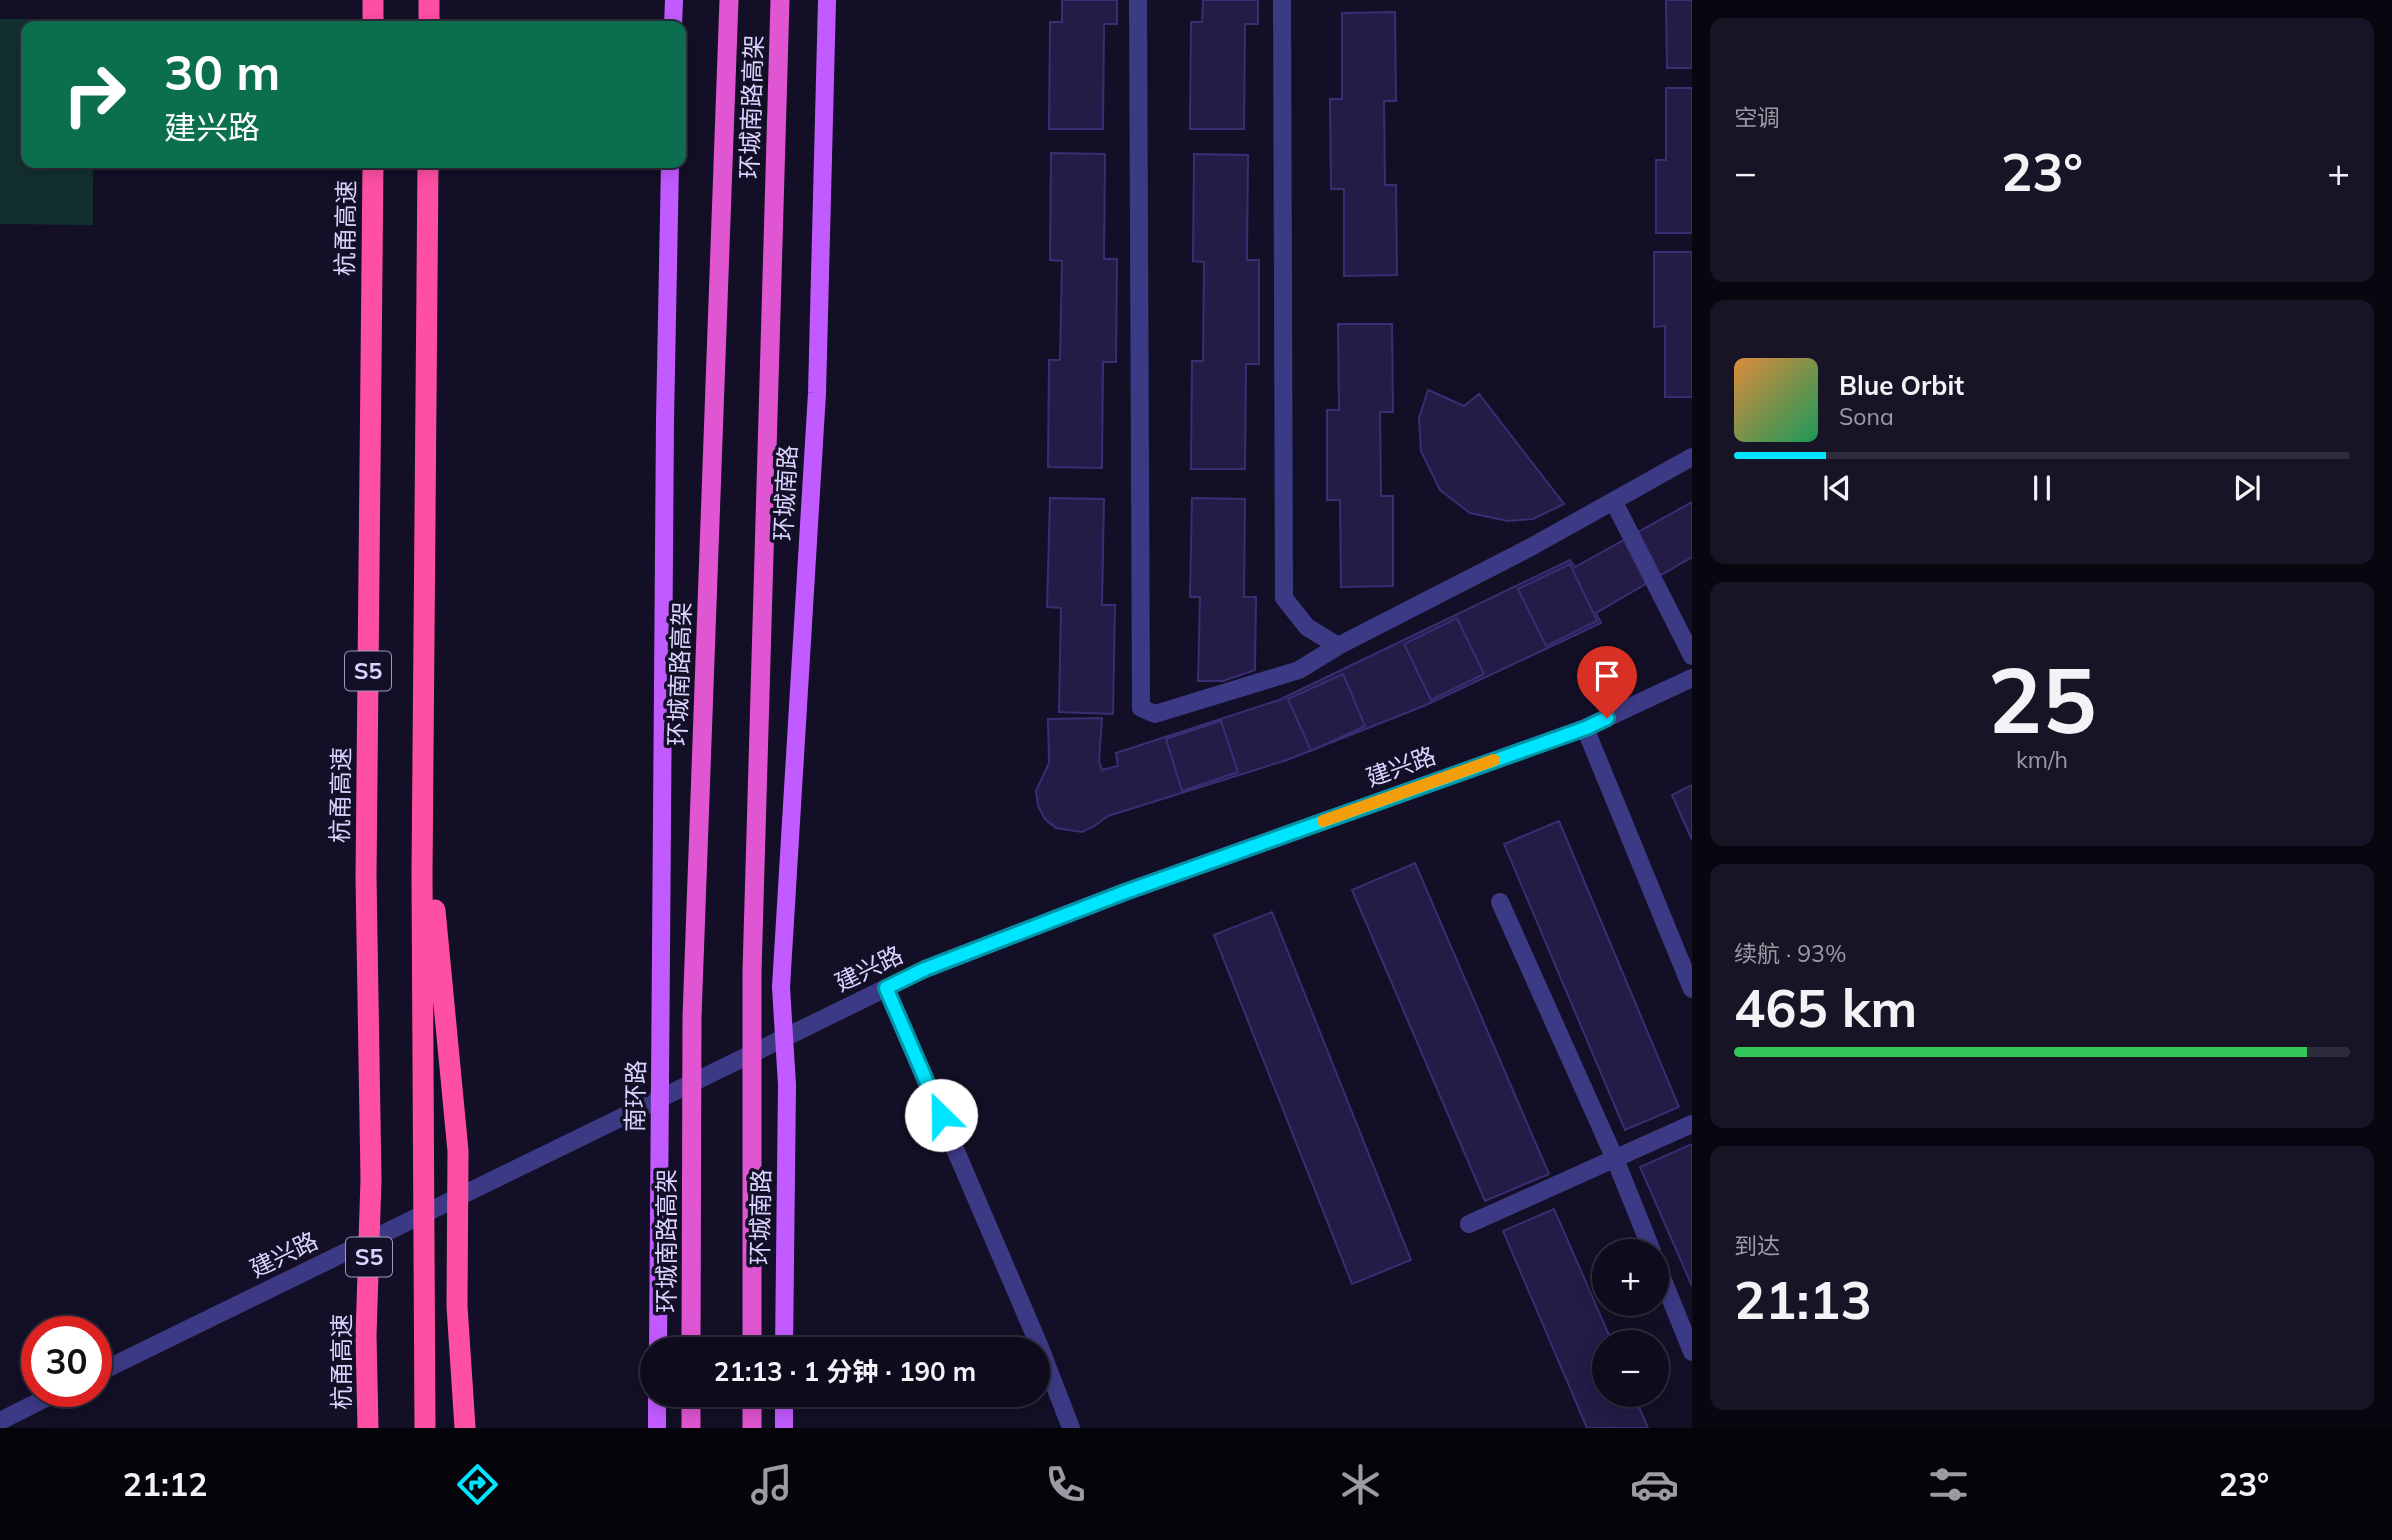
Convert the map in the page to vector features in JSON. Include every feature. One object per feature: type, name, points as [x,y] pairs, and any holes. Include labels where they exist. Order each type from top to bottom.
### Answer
[{"type":"highway","points":[[373,0],[373,21]]},
{"type":"highway","points":[[429,0],[429,21]]},
{"type":"highway","name":"环城南路高架","points":[[691,1337],[692,1017],[729,0]]},
{"type":"highway","name":"环城南路高架","points":[[752,1337],[752,972],[780,0]]},
{"type":"highway","name":"杭甬高速","points":[[368,1428],[366,1336],[371,1179],[366,877],[373,168]]},
{"type":"highway","name":"S5","points":[[425,1428],[423,786],[428,168]]},
{"type":"highway","points":[[423,786],[458,1151],[457,1306],[465,1428]]},
{"type":"highway","points":[[691,1407],[691,1428]]},
{"type":"highway","points":[[752,1407],[752,1428]]},
{"type":"main road","points":[[673,21],[674,0]]},
{"type":"main road","name":"环城南路","points":[[785,1337],[787,1085],[781,987],[817,393],[827,0]]},
{"type":"main road","name":"南环路","points":[[657,1337],[670,168]]},
{"type":"main road","points":[[657,1407],[657,1428]]},
{"type":"main road","points":[[784,1407],[784,1428]]},
{"type":"street","points":[[1138,0],[1141,708],[1154,714],[1299,670],[1338,646],[1531,548],[1692,457]]},
{"type":"street","points":[[1282,0],[1284,598],[1307,627],[1338,646]]},
{"type":"street","points":[[1614,502],[1692,656]]},
{"type":"street","name":"建兴路","points":[[112,1366],[925,969],[1125,892],[1586,728],[1692,678]]},
{"type":"street","points":[[1586,728],[1692,989]]},
{"type":"street","points":[[1500,902],[1615,1158],[1647,1239]]},
{"type":"street","points":[[886,988],[1039,1345],[1071,1428]]},
{"type":"street","points":[[1469,1224],[1692,1124]]},
{"type":"street","points":[[1669,1295],[1692,1352]]},
{"type":"street","points":[[0,1420],[27,1407]]},
{"type":"green space","points":[[0,19],[94,19],[21,21],[21,168],[93,168],[93,225],[0,224]]},
{"type":"building","points":[[1062,0],[1117,0],[1117,24],[1104,24],[1103,129],[1049,129],[1050,22],[1062,22]]},
{"type":"building","points":[[1203,0],[1258,0],[1258,24],[1245,24],[1244,129],[1190,129],[1191,22],[1202,22]]},
{"type":"building","points":[[1666,0],[1692,0],[1692,68],[1667,68]]},
{"type":"building","points":[[1395,12],[1396,101],[1384,101],[1385,185],[1396,185],[1397,275],[1344,276],[1344,189],[1331,189],[1330,99],[1342,99],[1342,13]]},
{"type":"building","points":[[1666,88],[1692,88],[1692,233],[1656,233],[1656,160],[1666,160]]},
{"type":"building","points":[[1051,153],[1105,154],[1104,259],[1117,259],[1116,362],[1103,362],[1102,468],[1048,467],[1049,360],[1060,360],[1062,261],[1050,260]]},
{"type":"building","points":[[1194,154],[1248,155],[1247,260],[1259,260],[1259,364],[1246,364],[1245,469],[1191,469],[1192,361],[1203,361],[1204,262],[1193,261]]},
{"type":"building","points":[[1654,252],[1692,252],[1692,397],[1665,397],[1665,326],[1654,327]]},
{"type":"building","points":[[1338,324],[1392,324],[1393,412],[1380,412],[1381,496],[1393,496],[1393,586],[1341,587],[1340,500],[1327,500],[1327,410],[1339,410]]},
{"type":"building","points":[[1428,390],[1464,406],[1479,394],[1564,504],[1533,519],[1508,521],[1470,513],[1440,490],[1421,451],[1419,418]]},
{"type":"building","points":[[1050,498],[1104,499],[1102,605],[1115,605],[1113,714],[1059,712],[1061,608],[1047,607]]},
{"type":"building","points":[[1192,498],[1245,499],[1244,597],[1256,597],[1255,670],[1223,681],[1198,681],[1200,597],[1190,597]]},
{"type":"building","points":[[1692,502],[1692,557],[1596,613],[1601,623],[1426,705],[1287,760],[1108,816],[1082,832],[1056,828],[1045,819],[1038,806],[1036,791],[1049,763],[1048,719],[1102,718],[1099,761],[1102,770],[1118,766],[1116,753],[1279,700],[1570,560],[1575,567]]},
{"type":"building","points":[[1570,564],[1597,621],[1546,646],[1518,589]]},
{"type":"building","points":[[1457,618],[1484,674],[1431,700],[1404,644]]},
{"type":"building","points":[[1343,674],[1365,726],[1311,751],[1288,699]]},
{"type":"building","points":[[1221,721],[1238,772],[1182,791],[1166,739]]},
{"type":"building","points":[[1692,785],[1692,840],[1672,795]]},
{"type":"building","points":[[1559,821],[1679,1107],[1625,1130],[1504,844]]},
{"type":"building","points":[[1415,863],[1549,1174],[1485,1201],[1352,890]]},
{"type":"building","points":[[1272,912],[1411,1260],[1352,1284],[1214,935]]},
{"type":"building","points":[[1692,1144],[1692,1286],[1640,1167]]},
{"type":"building","points":[[1554,1209],[1592,1296],[1592,1316],[1601,1316],[1607,1330],[1592,1330],[1592,1407],[1639,1407],[1648,1428],[1587,1428],[1503,1231]]},
{"type":"slow traffic","points":[[1323,821],[1494,760]]},
{"type":"route","points":[[941,1115],[886,988],[925,969],[1125,892],[1586,728],[1607,718]]}]
